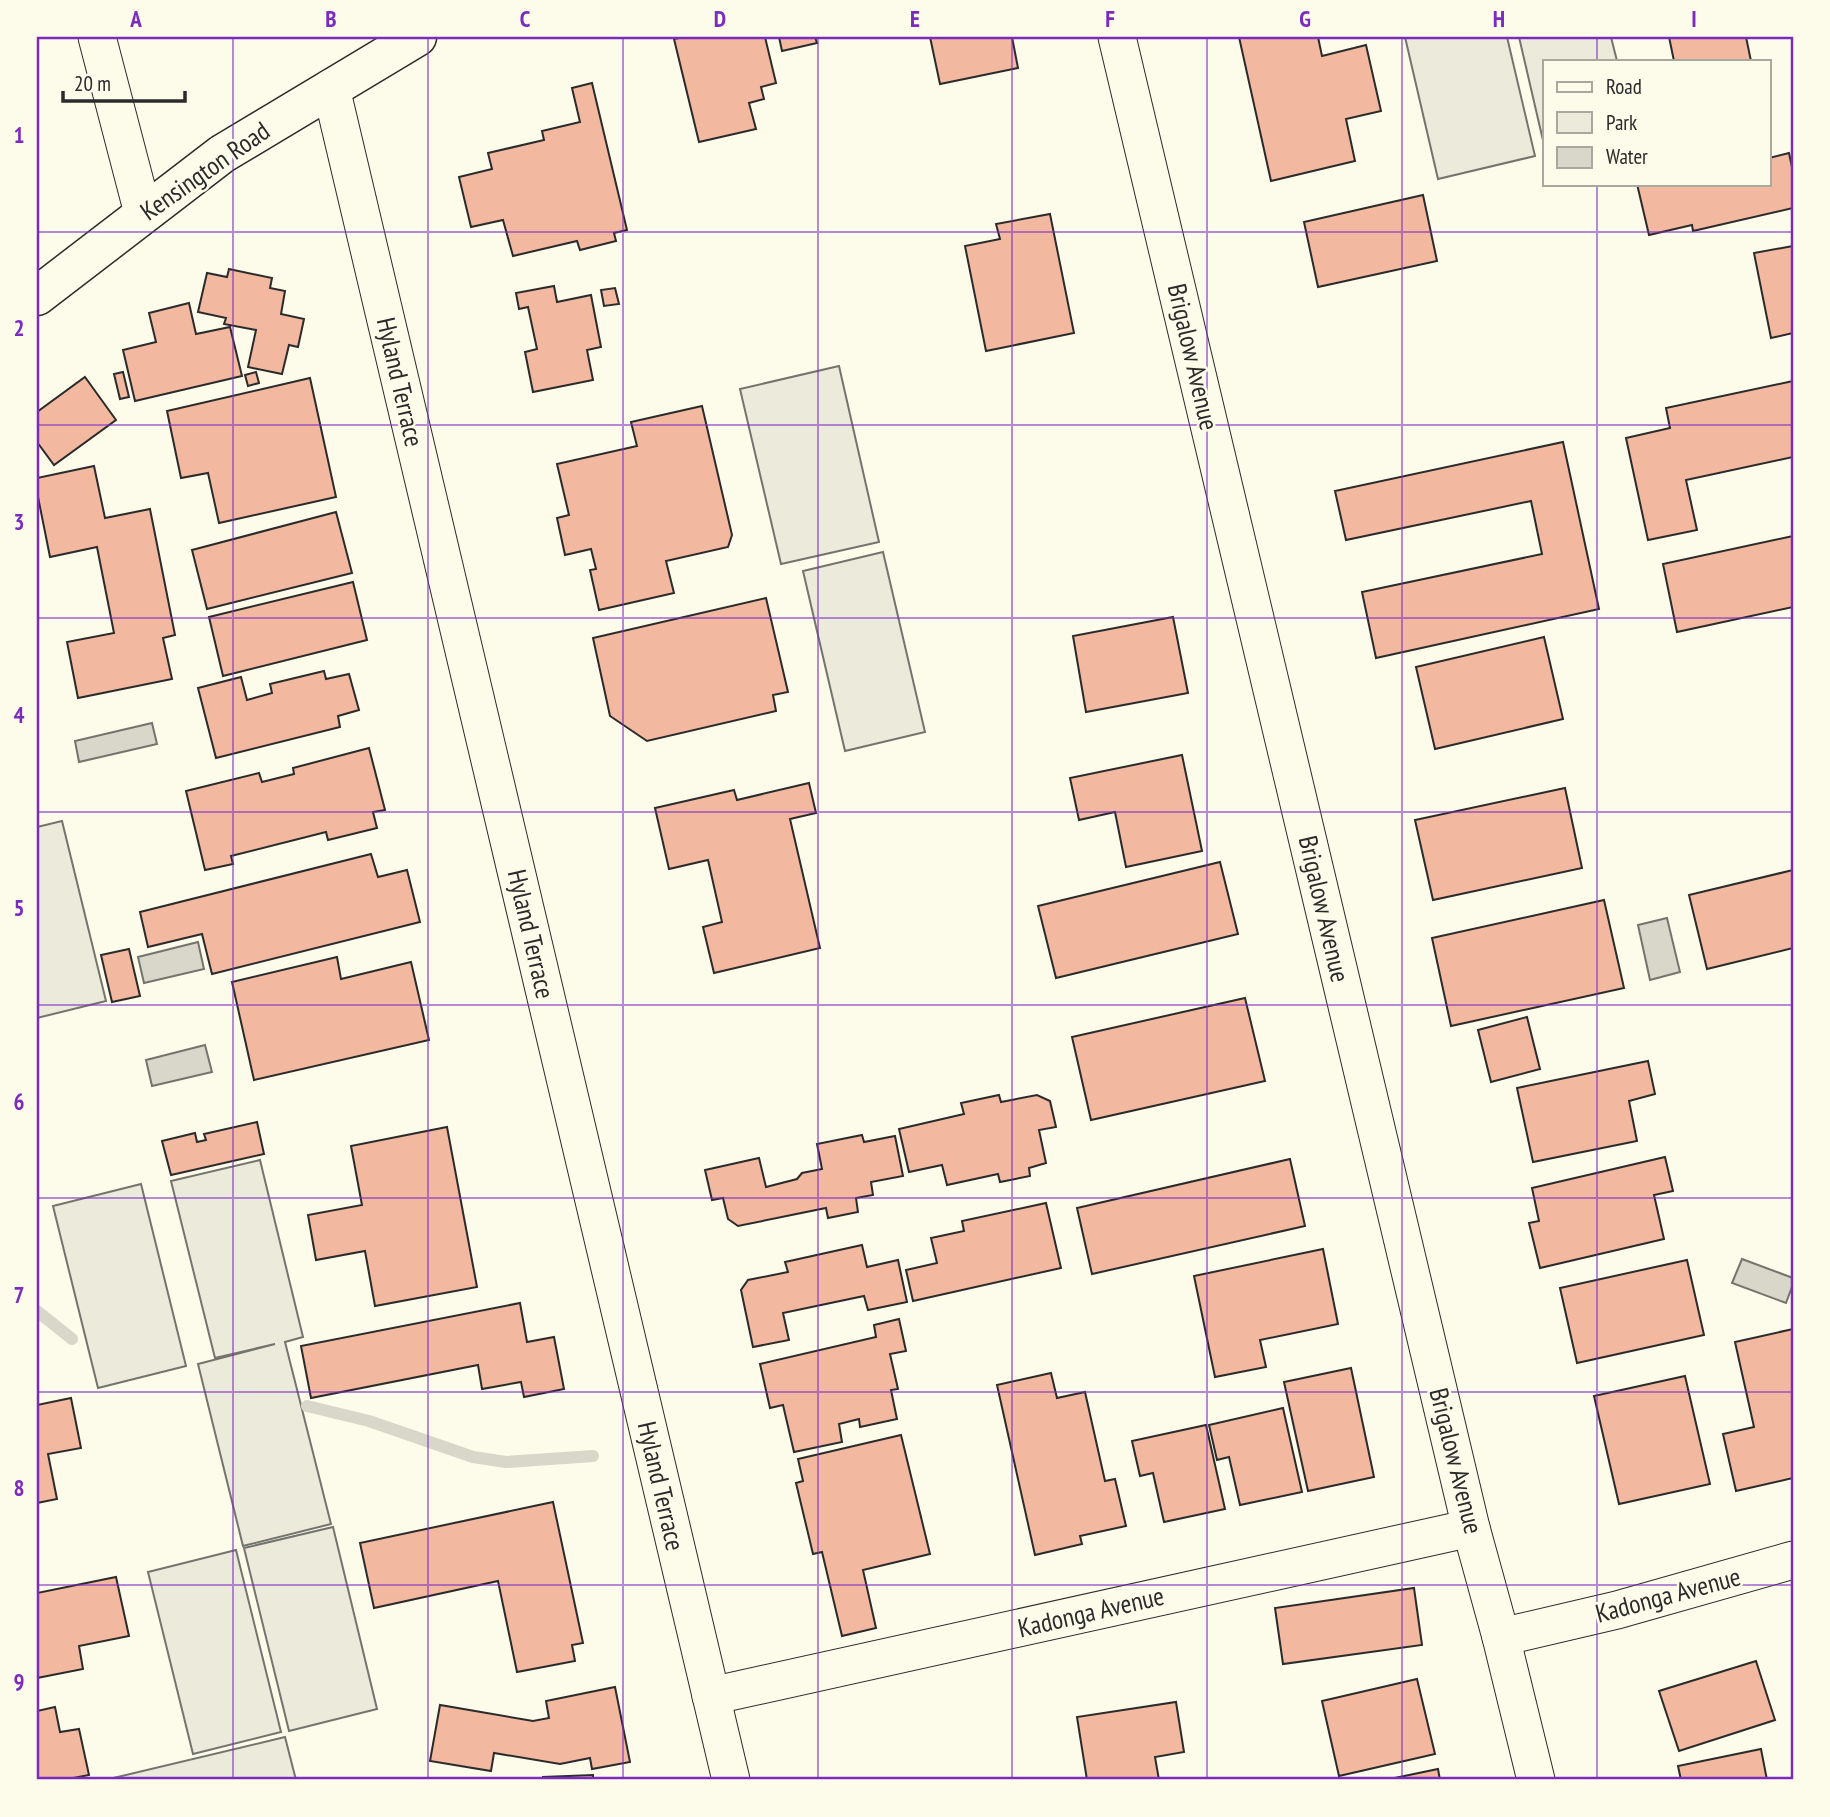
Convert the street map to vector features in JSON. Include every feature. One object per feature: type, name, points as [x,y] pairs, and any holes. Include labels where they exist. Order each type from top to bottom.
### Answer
[{"type":"main road","name":"Kensington Road","points":[[37,296],[222,154],[417,37]]},
{"type":"street","points":[[97,37],[143,213]]},
{"type":"street","name":"Brigalow Avenue","points":[[1116,37],[1471,1528],[1536,1780]]},
{"type":"street","name":"Hyland Terrace","points":[[331,88],[731,1780]]},
{"type":"street","name":"Kadonga Avenue","points":[[711,1696],[1471,1528]]},
{"type":"street","name":"Kadonga Avenue","points":[[1501,1637],[1616,1610],[1793,1560]]},
{"type":"green space","points":[[1405,37],[1507,37],[1535,156],[1438,179]]},
{"type":"green space","points":[[1519,37],[1611,37],[1617,60],[1543,60],[1543,140]]},
{"type":"green space","points":[[839,366],[879,542],[781,564],[740,389]]},
{"type":"green space","points":[[883,552],[925,732],[845,751],[803,571]]},
{"type":"green space","points":[[62,821],[106,1001],[37,1018],[37,827]]},
{"type":"green space","points":[[260,1160],[303,1337],[285,1342],[331,1524],[243,1546],[198,1364],[275,1344],[215,1358],[171,1181]]},
{"type":"green space","points":[[141,1184],[186,1366],[98,1388],[53,1206]]},
{"type":"green space","points":[[333,1527],[377,1709],[289,1731],[244,1548]]},
{"type":"green space","points":[[236,1550],[281,1732],[193,1754],[148,1572]]},
{"type":"green space","points":[[285,1737],[296,1780],[105,1780]]},
{"type":"water","points":[[152,723],[157,744],[79,762],[75,741]]},
{"type":"water","points":[[1667,918],[1680,972],[1650,980],[1638,925]]},
{"type":"water","points":[[198,942],[204,969],[144,983],[138,957]]},
{"type":"water","points":[[205,1045],[212,1072],[152,1086],[146,1060]]},
{"type":"water","points":[[1742,1259],[1793,1278],[1786,1303],[1732,1283]]},
{"type":"building","points":[[765,37],[776,83],[761,87],[764,99],[749,103],[756,129],[699,142],[674,39]]},
{"type":"building","points":[[779,37],[815,37],[817,43],[782,51]]},
{"type":"building","points":[[930,37],[1012,37],[1018,68],[940,84]]},
{"type":"building","points":[[1239,37],[1318,37],[1322,56],[1366,45],[1381,111],[1346,119],[1355,161],[1271,181]]},
{"type":"building","points":[[1669,37],[1746,37],[1751,60],[1674,60]]},
{"type":"building","points":[[592,83],[627,230],[614,233],[616,241],[580,250],[577,241],[513,256],[503,220],[471,227],[459,177],[492,169],[488,153],[544,140],[542,131],[580,122],[572,88]]},
{"type":"building","points":[[1789,153],[1793,172],[1793,208],[1693,231],[1692,225],[1649,235],[1637,186],[1770,186],[1770,158]]},
{"type":"building","points":[[1423,195],[1437,261],[1318,287],[1304,222]]},
{"type":"building","points":[[1050,214],[1074,333],[986,351],[965,246],[1000,239],[996,224]]},
{"type":"building","points":[[1793,246],[1793,333],[1771,338],[1754,253]]},
{"type":"building","points":[[229,269],[272,278],[270,288],[285,291],[281,314],[304,319],[298,347],[289,345],[282,374],[248,367],[256,330],[224,324],[226,318],[198,312],[207,273],[227,277]]},
{"type":"building","points":[[554,286],[557,302],[591,295],[601,347],[587,350],[593,380],[533,392],[525,352],[537,349],[528,307],[519,309],[516,293]]},
{"type":"building","points":[[615,288],[619,304],[604,306],[601,290]]},
{"type":"building","points":[[189,303],[196,334],[230,327],[242,376],[135,401],[123,350],[156,342],[149,313]]},
{"type":"building","points":[[123,372],[129,397],[120,399],[114,374]]},
{"type":"building","points":[[256,372],[259,383],[248,386],[245,375]]},
{"type":"building","points":[[85,377],[116,420],[54,465],[37,442],[37,412]]},
{"type":"building","points":[[310,378],[336,497],[219,523],[208,473],[181,478],[167,411]]},
{"type":"building","points":[[1793,381],[1793,457],[1686,480],[1697,530],[1648,540],[1626,438],[1670,428],[1666,408]]},
{"type":"building","points":[[702,406],[732,535],[728,547],[666,561],[674,593],[599,610],[590,570],[596,569],[591,549],[565,555],[557,518],[569,515],[557,464],[637,446],[631,422]]},
{"type":"building","points":[[1563,442],[1599,609],[1376,658],[1362,592],[1542,554],[1531,501],[1346,540],[1335,491]]},
{"type":"building","points":[[94,466],[105,518],[150,509],[175,635],[163,638],[172,679],[78,698],[67,642],[114,633],[97,547],[50,557],[37,492],[37,478]]},
{"type":"building","points":[[336,512],[352,573],[207,609],[192,550]]},
{"type":"building","points":[[1793,536],[1793,607],[1677,632],[1663,564]]},
{"type":"building","points":[[353,582],[367,640],[223,676],[209,617]]},
{"type":"building","points":[[766,598],[788,692],[773,695],[776,711],[647,741],[610,716],[593,638]]},
{"type":"building","points":[[1173,617],[1188,693],[1086,712],[1073,636]]},
{"type":"building","points":[[1544,637],[1563,719],[1435,749],[1416,667]]},
{"type":"building","points":[[324,671],[326,679],[349,674],[359,710],[338,716],[340,727],[216,758],[198,688],[241,677],[247,700],[272,693],[270,684]]},
{"type":"building","points":[[369,748],[385,810],[373,812],[377,828],[328,840],[326,832],[231,856],[233,864],[205,870],[186,791],[259,773],[262,782],[294,774],[293,768]]},
{"type":"building","points":[[1182,755],[1202,851],[1126,867],[1115,812],[1079,820],[1070,778]]},
{"type":"building","points":[[809,783],[816,813],[790,819],[820,948],[714,973],[703,927],[722,922],[708,860],[669,869],[655,808],[734,790],[737,800]]},
{"type":"building","points":[[1565,788],[1582,868],[1433,900],[1415,820]]},
{"type":"building","points":[[371,854],[378,877],[407,870],[420,922],[212,974],[202,934],[148,947],[140,912]]},
{"type":"building","points":[[1220,862],[1238,934],[1056,978],[1038,906]]},
{"type":"building","points":[[1793,870],[1793,948],[1707,969],[1689,895]]},
{"type":"building","points":[[1604,900],[1624,988],[1451,1026],[1432,938]]},
{"type":"building","points":[[129,949],[140,996],[112,1002],[101,955]]},
{"type":"building","points":[[337,957],[341,979],[411,962],[429,1040],[254,1080],[232,982]]},
{"type":"building","points":[[1245,998],[1265,1081],[1091,1120],[1072,1037]]},
{"type":"building","points":[[1527,1017],[1540,1069],[1491,1082],[1478,1030]]},
{"type":"building","points":[[1648,1061],[1655,1094],[1629,1101],[1637,1141],[1533,1162],[1517,1088]]},
{"type":"building","points":[[999,1095],[1001,1102],[1037,1095],[1050,1101],[1056,1127],[1039,1130],[1046,1163],[1029,1168],[1030,1176],[1000,1182],[998,1174],[947,1185],[942,1165],[909,1172],[899,1129],[964,1114],[961,1103]]},
{"type":"building","points":[[257,1122],[264,1154],[171,1175],[162,1141],[195,1133],[197,1142],[206,1140],[204,1134]]},
{"type":"building","points":[[447,1127],[477,1287],[375,1306],[365,1251],[316,1260],[308,1215],[362,1205],[351,1146]]},
{"type":"building","points":[[862,1135],[864,1142],[895,1136],[903,1176],[871,1182],[873,1195],[856,1198],[858,1212],[828,1218],[826,1208],[738,1226],[728,1219],[723,1198],[712,1200],[705,1170],[759,1158],[766,1187],[797,1179],[802,1173],[822,1169],[817,1144]]},
{"type":"building","points":[[1665,1157],[1673,1191],[1654,1195],[1664,1239],[1540,1268],[1529,1223],[1539,1221],[1532,1188]]},
{"type":"building","points":[[1290,1159],[1305,1226],[1092,1274],[1077,1208]]},
{"type":"building","points":[[1046,1203],[1061,1268],[913,1301],[906,1270],[937,1263],[931,1238],[964,1231],[962,1221]]},
{"type":"building","points":[[862,1245],[867,1267],[898,1260],[907,1302],[868,1310],[864,1296],[783,1313],[789,1340],[753,1347],[741,1290],[748,1280],[788,1272],[785,1262]]},
{"type":"building","points":[[1323,1249],[1338,1324],[1260,1340],[1266,1367],[1215,1377],[1194,1276]]},
{"type":"building","points":[[1687,1260],[1704,1335],[1577,1363],[1560,1288]]},
{"type":"building","points":[[520,1303],[527,1342],[554,1337],[564,1389],[524,1397],[521,1382],[482,1389],[478,1365],[311,1398],[301,1346]]},
{"type":"building","points":[[899,1319],[906,1351],[890,1354],[898,1389],[891,1390],[897,1419],[860,1427],[859,1419],[839,1424],[842,1442],[794,1452],[783,1405],[770,1408],[760,1364],[876,1337],[874,1325]]},
{"type":"building","points":[[1793,1329],[1793,1478],[1736,1491],[1723,1434],[1754,1427],[1735,1342]]},
{"type":"building","points":[[1351,1368],[1374,1477],[1308,1491],[1284,1382]]},
{"type":"building","points":[[1051,1373],[1057,1398],[1085,1392],[1105,1481],[1115,1479],[1126,1526],[1080,1536],[1082,1544],[1035,1555],[997,1385]]},
{"type":"building","points":[[1685,1376],[1710,1484],[1619,1504],[1594,1396]]},
{"type":"building","points":[[71,1398],[81,1448],[48,1454],[57,1499],[37,1503],[37,1405]]},
{"type":"building","points":[[1283,1408],[1302,1492],[1240,1505],[1229,1457],[1217,1460],[1209,1425]]},
{"type":"building","points":[[1206,1425],[1225,1509],[1164,1522],[1153,1473],[1140,1476],[1132,1441]]},
{"type":"building","points":[[901,1435],[930,1554],[863,1570],[876,1628],[842,1636],[822,1552],[813,1554],[796,1483],[803,1481],[798,1459]]},
{"type":"building","points":[[553,1502],[583,1643],[572,1645],[575,1661],[517,1672],[498,1581],[374,1608],[360,1543]]},
{"type":"building","points":[[116,1577],[129,1636],[79,1646],[83,1669],[37,1678],[37,1593]]},
{"type":"building","points":[[1414,1588],[1422,1645],[1283,1664],[1275,1608]]},
{"type":"building","points":[[1756,1661],[1775,1720],[1679,1751],[1659,1691]]},
{"type":"building","points":[[1417,1679],[1435,1754],[1339,1776],[1322,1701]]},
{"type":"building","points":[[615,1687],[630,1762],[592,1769],[590,1758],[560,1764],[494,1753],[491,1771],[430,1761],[440,1705],[533,1721],[549,1718],[546,1701]]},
{"type":"building","points":[[1176,1702],[1184,1752],[1155,1757],[1159,1780],[1087,1780],[1077,1717]]},
{"type":"building","points":[[55,1707],[60,1732],[79,1729],[89,1775],[63,1780],[37,1780],[37,1711]]},
{"type":"building","points":[[1761,1749],[1767,1780],[1681,1780],[1678,1766]]},
{"type":"building","points":[[1438,1769],[1440,1780],[1385,1780]]},
{"type":"building","points":[[593,1775],[593,1780],[543,1780],[543,1777]]},
{"type":"waterway","points":[[37,1311],[72,1339]]},
{"type":"waterway","points":[[307,1406],[369,1421],[473,1457],[506,1462],[593,1456]]}]
